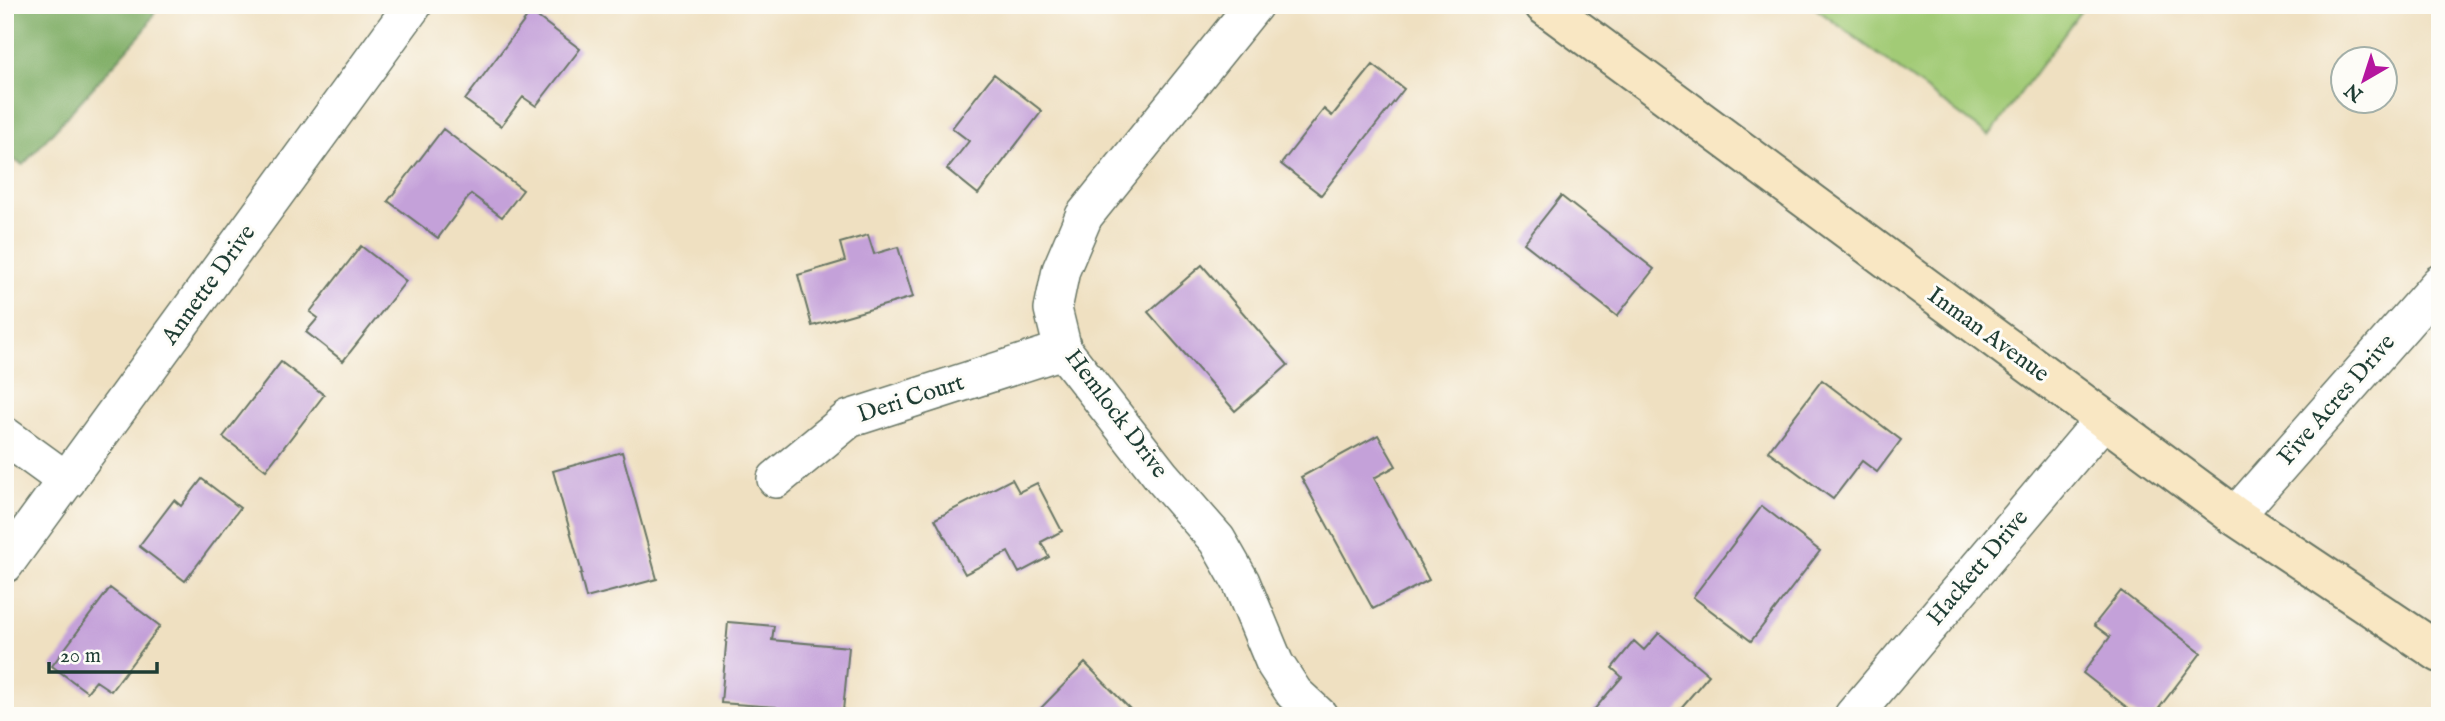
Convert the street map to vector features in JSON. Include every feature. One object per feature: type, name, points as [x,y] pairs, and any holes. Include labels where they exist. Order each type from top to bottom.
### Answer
[{"type":"main road","name":"Inman Avenue","points":[[1544,5],[2235,516],[2440,653]]},
{"type":"street","name":"Annette Drive","points":[[5,564],[413,5]]},
{"type":"street","name":"Hemlock Drive","points":[[1254,5],[1084,216],[1061,270],[1053,309],[1063,350],[1162,477],[1217,540],[1241,582],[1275,664],[1293,693],[1319,716]]},
{"type":"street","name":"Five Acres Drive","points":[[2235,516],[2440,283]]},
{"type":"street","name":"Deri Court","points":[[776,480],[849,419],[1063,350]]},
{"type":"street","name":"Hackett Drive","points":[[1853,716],[2103,420]]},
{"type":"street","points":[[5,436],[66,481]]},
{"type":"green space","points":[[5,5],[159,5],[144,31],[23,165],[5,155]]},
{"type":"green space","points":[[1811,5],[2085,5],[1989,136]]},
{"type":"building","points":[[531,12],[580,49],[536,106],[523,97],[501,126],[465,100]]},
{"type":"building","points":[[1373,65],[1404,89],[1321,195],[1281,164],[1324,109],[1332,116]]},
{"type":"building","points":[[994,74],[1042,111],[978,194],[947,169],[969,141],[952,128]]},
{"type":"building","points":[[443,129],[523,190],[502,217],[471,194],[438,238],[388,201]]},
{"type":"building","points":[[1561,196],[1654,269],[1617,316],[1524,243]]},
{"type":"building","points":[[868,235],[874,254],[898,247],[913,297],[812,326],[798,275],[845,261],[840,243]]},
{"type":"building","points":[[361,246],[406,281],[343,361],[306,332],[318,318],[310,312]]},
{"type":"building","points":[[1202,265],[1288,365],[1235,411],[1148,312]]},
{"type":"building","points":[[281,362],[324,395],[266,470],[223,437]]},
{"type":"building","points":[[1822,380],[1901,440],[1877,472],[1862,461],[1833,499],[1768,451]]},
{"type":"building","points":[[1378,435],[1396,466],[1374,478],[1429,580],[1373,609],[1301,477]]},
{"type":"building","points":[[622,452],[657,579],[586,598],[580,574],[582,573],[553,471]]},
{"type":"building","points":[[202,479],[240,508],[185,581],[139,546],[174,500],[181,506]]},
{"type":"building","points":[[1012,479],[1019,492],[1037,483],[1062,531],[1041,542],[1049,557],[1019,573],[1008,552],[965,574],[935,519]]},
{"type":"building","points":[[1762,506],[1820,551],[1751,641],[1693,597]]},
{"type":"building","points":[[110,588],[160,626],[111,691],[96,681],[87,692],[52,666]]},
{"type":"building","points":[[2121,591],[2201,653],[2153,716],[2138,716],[2083,673],[2110,637],[2094,625]]},
{"type":"building","points":[[728,622],[774,626],[772,640],[849,647],[843,711],[820,709],[819,716],[775,716],[776,707],[721,703]]},
{"type":"building","points":[[1659,633],[1709,675],[1674,716],[1597,716],[1592,712],[1622,677],[1612,668],[1634,641],[1644,650]]},
{"type":"building","points":[[1085,663],[1133,712],[1129,716],[1038,716],[1036,713]]}]
